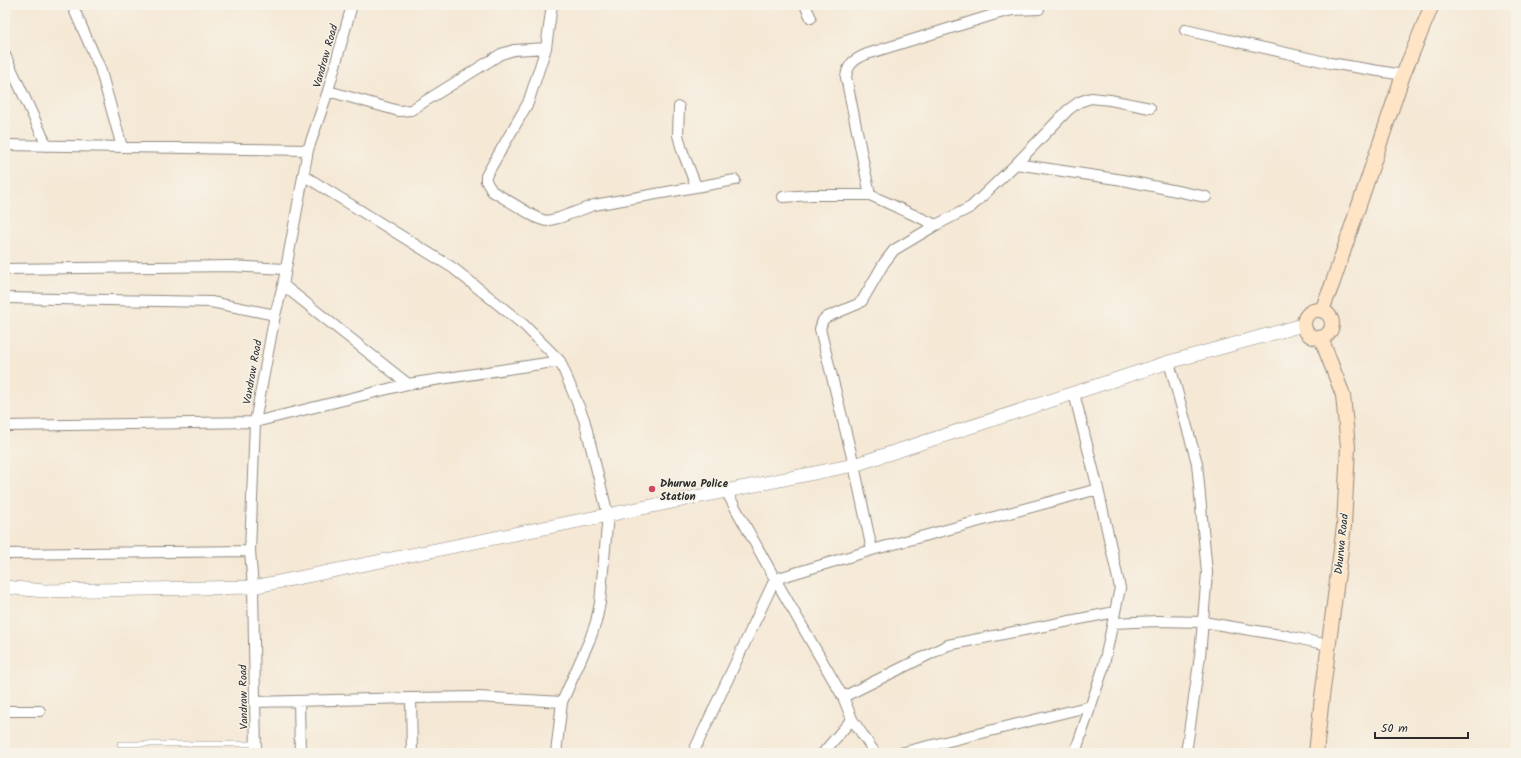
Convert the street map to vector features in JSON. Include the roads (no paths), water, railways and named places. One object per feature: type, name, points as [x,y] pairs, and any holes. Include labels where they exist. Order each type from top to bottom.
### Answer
[{"type":"main road","points":[[1322,310],[1332,286],[1403,74],[1432,5]]},
{"type":"main road","points":[[1317,309],[1322,310],[1329,315],[1332,324],[1329,332],[1321,338],[1311,337],[1307,334],[1303,325],[1309,312],[1317,309]]},
{"type":"main road","name":"Dhurwa Road","points":[[1316,753],[1328,645],[1344,526],[1348,447],[1343,395],[1321,338]]},
{"type":"street","points":[[72,5],[100,68],[122,147]]},
{"type":"street","name":"Vandraw Road","points":[[256,748],[253,587],[250,551],[255,422],[275,315],[283,285],[308,150],[328,91],[352,5]]},
{"type":"street","points":[[552,5],[546,48],[528,103],[486,176],[486,181],[492,191],[537,218],[546,221],[559,218],[594,205],[736,180]]},
{"type":"street","points":[[805,5],[811,18]]},
{"type":"street","points":[[870,195],[846,76],[850,64],[857,58],[867,54],[996,14],[1013,10],[1039,9]]},
{"type":"street","points":[[1185,30],[1330,63],[1403,74]]},
{"type":"street","points":[[328,91],[399,111],[411,110],[501,54],[514,50],[546,48]]},
{"type":"street","points":[[5,55],[47,146]]},
{"type":"street","points":[[872,550],[854,465],[820,325],[823,320],[862,302],[884,263],[894,250],[936,225],[971,207],[1016,164],[1068,110],[1080,102],[1091,98],[1097,98],[1150,108]]},
{"type":"street","points":[[679,107],[678,135],[682,150],[696,186]]},
{"type":"street","points":[[5,145],[308,150]]},
{"type":"street","points":[[1016,164],[1123,180],[1206,197]]},
{"type":"street","points":[[303,175],[453,268],[524,325],[560,361],[584,419],[608,515],[600,603],[596,622],[562,702],[556,753]]},
{"type":"street","points":[[783,197],[812,195],[870,195],[936,225]]},
{"type":"street","points":[[5,269],[231,266],[285,269]]},
{"type":"street","points":[[283,285],[408,384]]},
{"type":"street","points":[[5,298],[211,302],[275,315]]},
{"type":"street","points":[[5,587],[44,591],[253,587],[854,465],[1169,362],[1303,325]]},
{"type":"street","points":[[5,426],[255,422],[408,384],[560,361]]},
{"type":"street","points":[[1169,362],[1197,464],[1207,573],[1200,656],[1186,753]]},
{"type":"street","points":[[1074,393],[1098,489],[1120,588],[1103,669],[1075,753]]},
{"type":"street","points":[[693,753],[775,579],[872,550],[1098,489]]},
{"type":"street","points":[[726,491],[775,579],[844,697],[852,719],[875,753]]},
{"type":"street","points":[[5,554],[250,551]]},
{"type":"street","points":[[844,697],[948,644],[1115,612]]},
{"type":"street","points":[[1113,623],[1158,621],[1203,622],[1287,636],[1328,645]]},
{"type":"street","points":[[255,702],[478,697],[562,702]]},
{"type":"street","points":[[411,698],[412,753]]},
{"type":"street","points":[[298,701],[300,753]]},
{"type":"street","points":[[900,753],[1090,706]]},
{"type":"street","points":[[5,711],[40,711]]},
{"type":"street","points":[[823,753],[852,719]]},
{"type":"lane","points":[[120,744],[256,748]]},
{"type":"place","name":"Dhurwa Police Station","points":[[652,489]]}]
